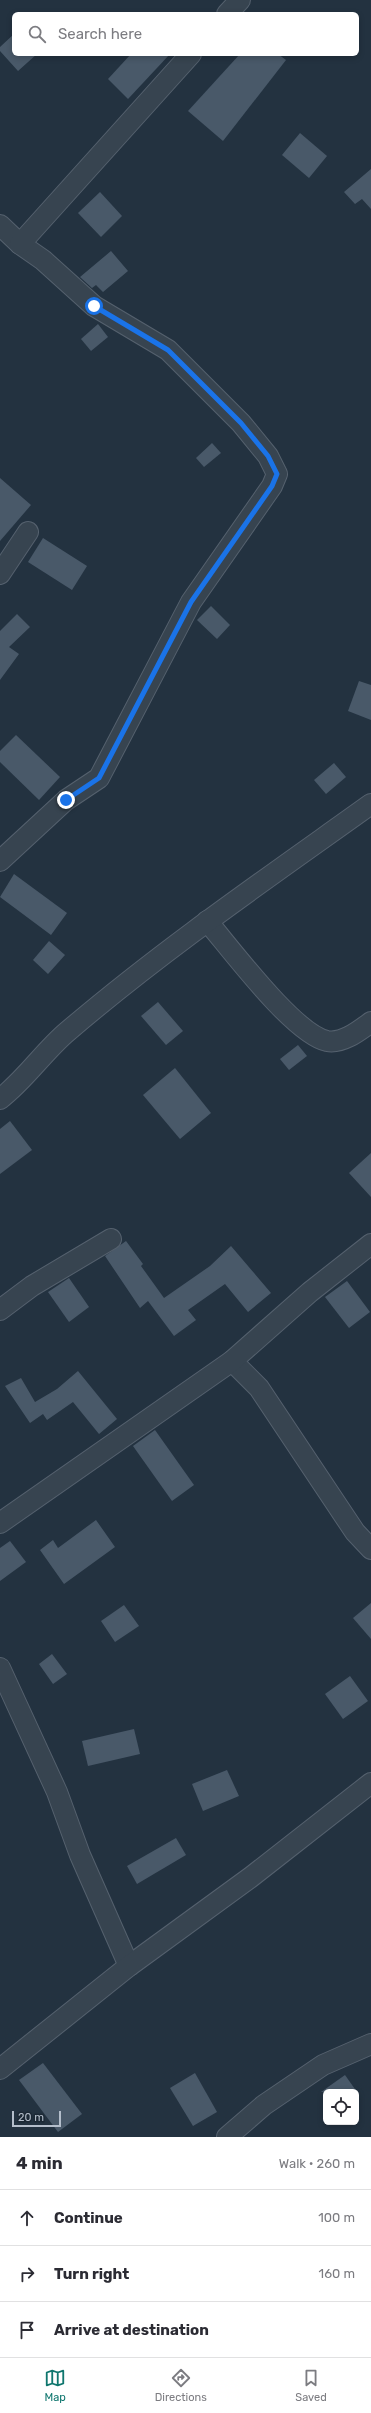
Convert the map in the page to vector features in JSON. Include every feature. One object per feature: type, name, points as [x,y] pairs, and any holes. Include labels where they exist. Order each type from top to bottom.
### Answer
[{"type":"street","points":[[229,12],[240,0]]},
{"type":"street","points":[[20,244],[189,56]]},
{"type":"street","points":[[0,226],[20,244],[43,260],[94,306],[168,350],[241,423],[268,456],[277,474],[272,486],[191,602],[99,778],[66,800],[0,861]]},
{"type":"street","points":[[0,574],[28,532]]},
{"type":"street","points":[[0,1099],[16,1086],[67,1032],[207,921],[371,804]]},
{"type":"street","points":[[207,921],[265,991],[311,1036],[329,1042],[353,1035],[371,1022]]},
{"type":"street","points":[[0,1310],[32,1286],[111,1239]]},
{"type":"street","points":[[0,1523],[232,1361],[310,1292],[371,1244]]},
{"type":"street","points":[[232,1361],[259,1388],[355,1532],[371,1549]]},
{"type":"street","points":[[0,1668],[58,1792],[80,1855],[128,1966]]},
{"type":"street","points":[[0,2069],[128,1966],[250,1877],[371,1783]]},
{"type":"street","points":[[227,2137],[264,2105],[323,2065],[371,2044]]},
{"type":"building","points":[[12,36],[12,56],[35,56],[18,71],[0,51],[0,47]]},
{"type":"building","points":[[129,56],[168,56],[128,99],[108,79]]},
{"type":"building","points":[[238,56],[281,56],[286,60],[223,141],[188,111]]},
{"type":"building","points":[[300,133],[327,156],[309,178],[282,155]]},
{"type":"building","points":[[371,169],[371,209],[362,199],[355,204],[344,192]]},
{"type":"building","points":[[100,192],[122,216],[101,237],[78,213]]},
{"type":"building","points":[[111,251],[128,271],[103,292],[96,285],[92,288],[80,277]]},
{"type":"building","points":[[98,324],[108,337],[91,351],[81,339]]},
{"type":"building","points":[[212,443],[221,453],[204,467],[196,458]]},
{"type":"building","points":[[0,478],[31,505],[0,541]]},
{"type":"building","points":[[43,538],[87,566],[72,590],[28,562]]},
{"type":"building","points":[[211,606],[230,625],[217,639],[197,620]]},
{"type":"building","points":[[17,614],[30,627],[9,647],[19,654],[0,680],[0,631]]},
{"type":"building","points":[[359,681],[371,685],[371,720],[348,711]]},
{"type":"building","points":[[16,735],[60,777],[39,800],[0,762],[0,751]]},
{"type":"building","points":[[334,763],[346,777],[326,794],[314,780]]},
{"type":"building","points":[[14,874],[67,913],[51,935],[0,897]]},
{"type":"building","points":[[49,941],[65,955],[48,974],[33,960]]},
{"type":"building","points":[[158,1002],[183,1031],[166,1045],[141,1016]]},
{"type":"building","points":[[298,1045],[307,1056],[289,1070],[280,1059]]},
{"type":"building","points":[[175,1068],[211,1113],[180,1139],[143,1095]]},
{"type":"building","points":[[10,1121],[32,1150],[0,1174],[0,1129]]},
{"type":"building","points":[[371,1153],[371,1197],[349,1173]]},
{"type":"building","points":[[126,1241],[143,1264],[141,1266],[164,1298],[210,1266],[231,1246],[271,1293],[248,1312],[225,1284],[188,1310],[196,1320],[174,1336],[148,1301],[140,1308],[105,1256]]},
{"type":"building","points":[[69,1278],[89,1307],[69,1322],[48,1292]]},
{"type":"building","points":[[347,1281],[370,1312],[349,1328],[325,1297]]},
{"type":"building","points":[[78,1371],[117,1419],[99,1434],[73,1402],[47,1420],[43,1414],[30,1423],[5,1386],[21,1378],[35,1402],[57,1389]]},
{"type":"building","points":[[155,1430],[194,1485],[172,1501],[133,1446]]},
{"type":"building","points":[[96,1520],[115,1547],[64,1584],[40,1550],[53,1540],[58,1548]]},
{"type":"building","points":[[10,1541],[26,1562],[0,1581],[0,1548]]},
{"type":"building","points":[[371,1603],[371,1639],[353,1618]]},
{"type":"building","points":[[124,1605],[139,1626],[115,1642],[101,1621]]},
{"type":"building","points":[[52,1654],[67,1674],[53,1684],[39,1664]]},
{"type":"building","points":[[350,1676],[368,1701],[343,1719],[325,1694]]},
{"type":"building","points":[[134,1729],[140,1754],[88,1766],[82,1741]]},
{"type":"building","points":[[227,1770],[239,1796],[203,1811],[192,1784]]},
{"type":"building","points":[[176,1838],[186,1855],[137,1884],[127,1866]]},
{"type":"building","points":[[43,2063],[82,2114],[58,2132],[19,2080]]},
{"type":"building","points":[[195,2073],[217,2112],[193,2126],[170,2088]]},
{"type":"building","points":[[345,2075],[355,2089],[325,2089]]},
{"type":"route","points":[[66,800],[99,778],[191,602],[272,486],[277,474],[268,456],[241,423],[168,350],[94,306]]}]
